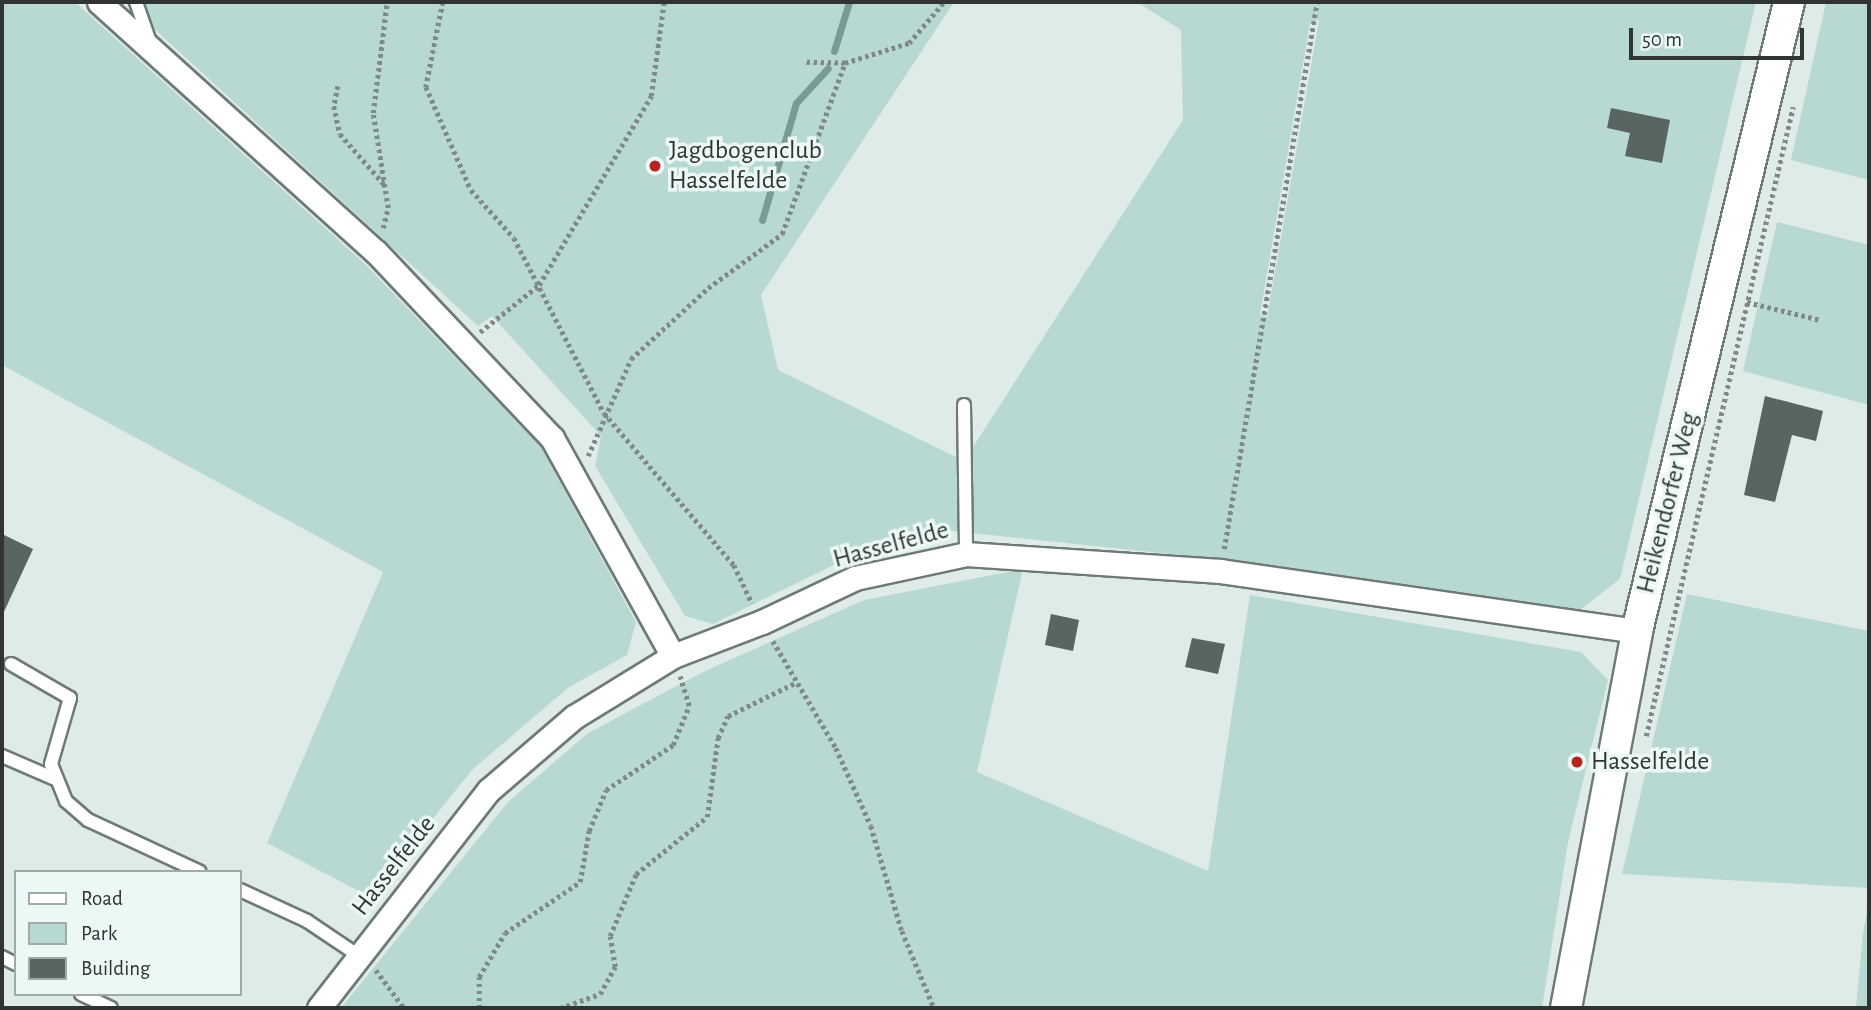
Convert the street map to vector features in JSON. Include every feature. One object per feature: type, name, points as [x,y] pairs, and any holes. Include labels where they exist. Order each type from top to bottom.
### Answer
[{"type":"street","points":[[99,2],[151,45],[376,252],[552,438],[579,479],[673,656]]},
{"type":"street","name":"Heikendorfer Weg","points":[[1566,1008],[1637,631],[1790,2]]},
{"type":"street","name":"Hasselfelde","points":[[319,1008],[489,790],[574,716],[673,656],[762,622],[855,578],[966,554],[1220,571],[1637,631]]},
{"type":"lane","points":[[136,2],[151,45]]},
{"type":"lane","points":[[964,405],[966,554]]},
{"type":"lane","points":[[11,664],[70,698],[51,764],[53,778],[66,801],[88,820],[196,870]]},
{"type":"lane","points":[[2,756],[53,778]]},
{"type":"lane","points":[[242,891],[307,921],[359,956]]},
{"type":"lane","points":[[85,996],[111,1008]]},
{"type":"path","points":[[376,252],[388,208],[373,113],[387,2]]},
{"type":"path","points":[[443,2],[426,87],[471,190],[514,238],[604,413],[734,565],[762,622],[836,748],[871,826],[902,931],[934,1008]]},
{"type":"path","points":[[464,345],[539,285],[651,96],[664,2]]},
{"type":"path","points":[[806,62],[845,63],[909,43],[944,2]]},
{"type":"path","points":[[1220,571],[1317,2]]},
{"type":"path","points":[[579,479],[604,413],[631,359],[708,288],[782,234],[845,63]]},
{"type":"path","points":[[338,86],[334,106],[340,134],[385,185]]},
{"type":"path","points":[[1645,743],[1797,93]]},
{"type":"path","points":[[1747,302],[1821,320]]},
{"type":"path","points":[[480,1008],[479,977],[505,933],[580,883],[589,831],[606,790],[673,745],[690,706],[673,656]]},
{"type":"path","points":[[560,1008],[600,994],[615,967],[610,936],[636,874],[707,817],[718,738],[728,716],[797,682]]},
{"type":"path","points":[[359,956],[383,975],[404,1008]]},
{"type":"green space","points":[[2,2],[75,2],[365,264],[541,447],[636,622],[627,655],[569,687],[472,770],[370,897],[267,843],[383,572],[2,365]]},
{"type":"green space","points":[[125,2],[954,2],[761,295],[778,370],[964,461],[1183,120],[1181,30],[1137,2],[1756,2],[1620,579],[1580,610],[1237,561],[943,530],[842,561],[713,624],[685,616],[595,466],[601,436],[492,316],[478,326]],"holes":[[[1319,20],[1267,317],[1260,315],[1310,23]]]},
{"type":"green space","points":[[1826,2],[1869,2],[1869,180],[1791,160]]},
{"type":"green space","points":[[1777,222],[1869,245],[1869,405],[1743,371]]},
{"type":"green space","points":[[1023,569],[977,772],[1208,871],[1250,595],[1581,652],[1608,680],[1568,842],[1542,1008],[341,1008],[508,802],[588,733],[703,672],[864,600]]},
{"type":"green space","points":[[1687,594],[1869,631],[1869,888],[1622,874]]},
{"type":"green space","points":[[1869,900],[1869,1008],[1856,1008],[1863,933]]},
{"type":"building","points":[[1611,108],[1670,120],[1662,163],[1625,156],[1630,133],[1607,128]]},
{"type":"building","points":[[1765,396],[1823,411],[1816,441],[1792,435],[1775,502],[1744,495]]},
{"type":"building","points":[[2,534],[33,549],[2,616]]},
{"type":"building","points":[[1051,614],[1079,620],[1073,651],[1045,645]]},
{"type":"building","points":[[1192,638],[1225,644],[1218,674],[1185,667]]},
{"type":"waterway","points":[[834,51],[849,2]]},
{"type":"waterway","points":[[762,220],[796,103],[828,68]]},
{"type":"place","name":"Jagdbogenclub Hasselfelde","points":[[655,166]]},
{"type":"place","name":"Hasselfelde","points":[[1577,762]]}]
